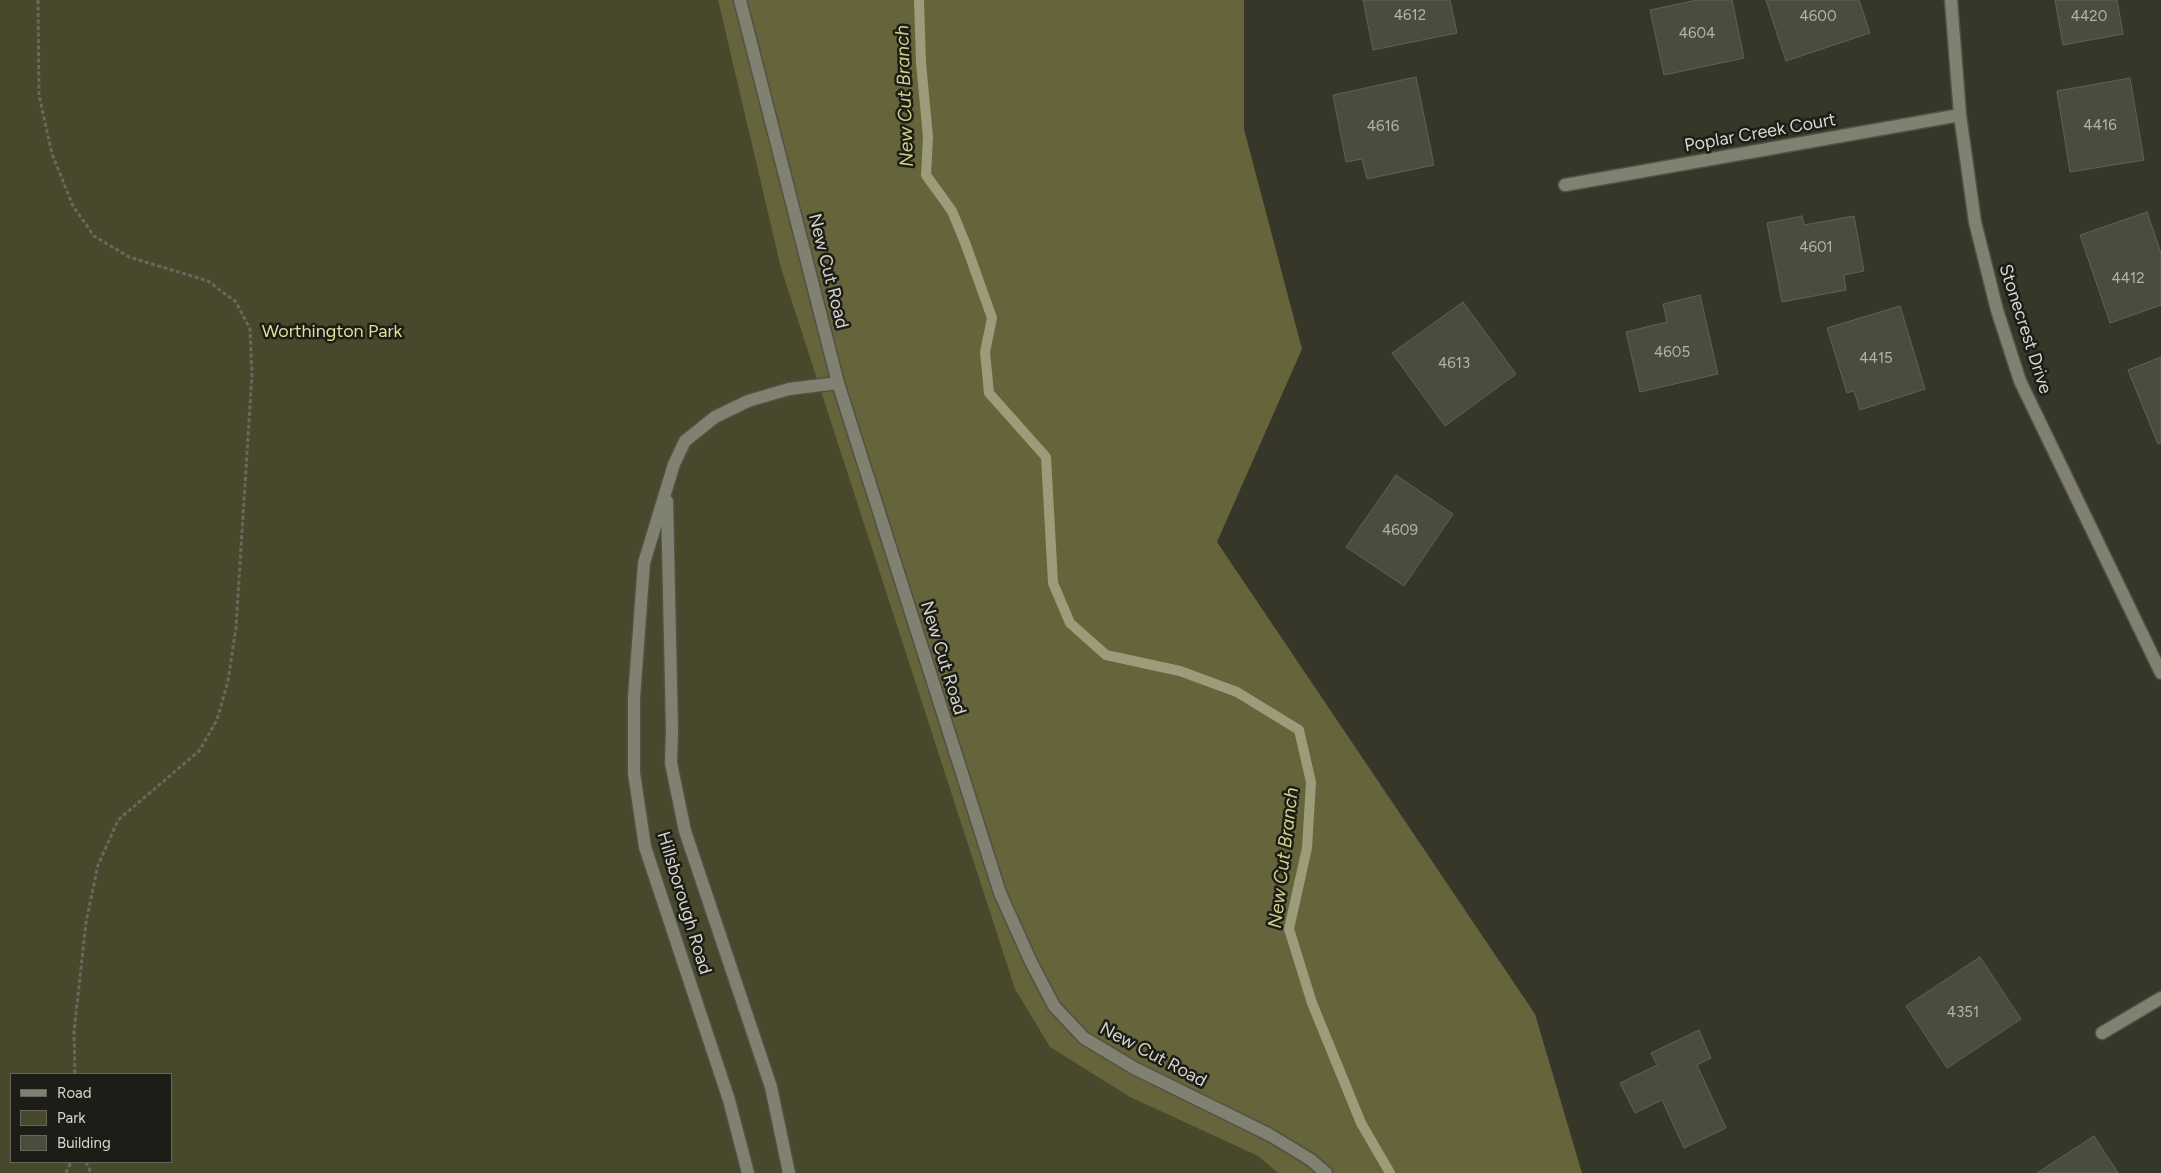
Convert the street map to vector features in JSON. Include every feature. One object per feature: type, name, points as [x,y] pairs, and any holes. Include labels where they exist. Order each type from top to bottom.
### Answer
[{"type":"street","name":"New Cut Road","points":[[740,0],[838,384],[1000,893],[1031,962],[1054,1006],[1084,1038],[1134,1068],[1270,1135],[1311,1160],[1326,1173]]},
{"type":"street","name":"Stonecrest Drive","points":[[1951,0],[1960,115],[1975,222],[1997,310],[2020,381],[2161,672]]},
{"type":"street","name":"Poplar Creek Court","points":[[1565,185],[1960,115]]},
{"type":"street","name":"Hillsborough Road","points":[[748,1173],[729,1100],[645,847],[634,773],[634,698],[644,563],[674,464],[686,441],[715,417],[748,401],[789,389],[838,384]]},
{"type":"street","name":"Hillsborough Road","points":[[666,489],[672,731],[671,762],[685,831],[771,1087],[789,1173]]},
{"type":"street","points":[[2102,1033],[2161,998]]},
{"type":"path","points":[[38,0],[39,95],[52,154],[73,206],[94,236],[129,257],[208,281],[236,302],[250,329],[252,374],[236,627],[228,681],[217,720],[198,751],[118,820],[98,865],[86,922],[74,1032],[75,1073]]},
{"type":"green space","name":"Worthington Park","points":[[0,0],[718,0],[728,42],[1131,1097],[1258,1156],[1278,1173],[0,1173]]},
{"type":"shaded area","points":[[718,0],[1244,0],[1244,129],[1302,349],[1217,542],[1535,1014],[1582,1173],[1278,1173],[1258,1156],[1130,1097],[1050,1047],[1015,989],[781,268]]},
{"type":"building","points":[[1363,0],[1450,0],[1457,33],[1373,50]]},
{"type":"building","points":[[1697,0],[1732,0],[1744,58],[1664,75],[1650,10]]},
{"type":"building","points":[[1766,0],[1859,0],[1870,33],[1786,61]]},
{"type":"building","points":[[2055,0],[2117,0],[2123,34],[2063,45]]},
{"type":"building","points":[[1416,77],[1434,165],[1367,179],[1362,159],[1346,162],[1333,95]]},
{"type":"building","points":[[2130,78],[2144,160],[2070,172],[2057,91]]},
{"type":"building","points":[[2147,212],[2161,253],[2161,305],[2110,323],[2080,235]]},
{"type":"building","points":[[1802,216],[1804,225],[1854,216],[1864,271],[1844,275],[1846,290],[1782,302],[1767,223]]},
{"type":"building","points":[[1700,295],[1718,374],[1640,392],[1626,332],[1667,322],[1663,304]]},
{"type":"building","points":[[1463,302],[1516,374],[1445,426],[1392,353]]},
{"type":"building","points":[[1900,306],[1925,389],[1860,410],[1854,391],[1847,393],[1827,328]]},
{"type":"building","points":[[2161,357],[2161,443],[2158,444],[2128,370]]},
{"type":"building","points":[[1396,475],[1453,514],[1404,586],[1346,547]]},
{"type":"building","points":[[1980,957],[2021,1019],[1947,1068],[1906,1006]]},
{"type":"building","points":[[1699,1030],[1711,1058],[1697,1065],[1726,1128],[1684,1148],[1662,1100],[1635,1113],[1620,1083],[1657,1065],[1651,1053]]},
{"type":"building","points":[[2094,1136],[2118,1173],[2037,1173]]},
{"type":"waterway","name":"New Cut Branch","points":[[919,0],[921,63],[928,137],[926,175],[952,211],[992,318],[985,352],[989,393],[1046,457],[1053,583],[1070,623],[1106,655],[1180,671],[1237,692],[1299,730],[1311,782],[1307,848],[1289,929],[1312,1003],[1361,1123],[1390,1173]]}]
